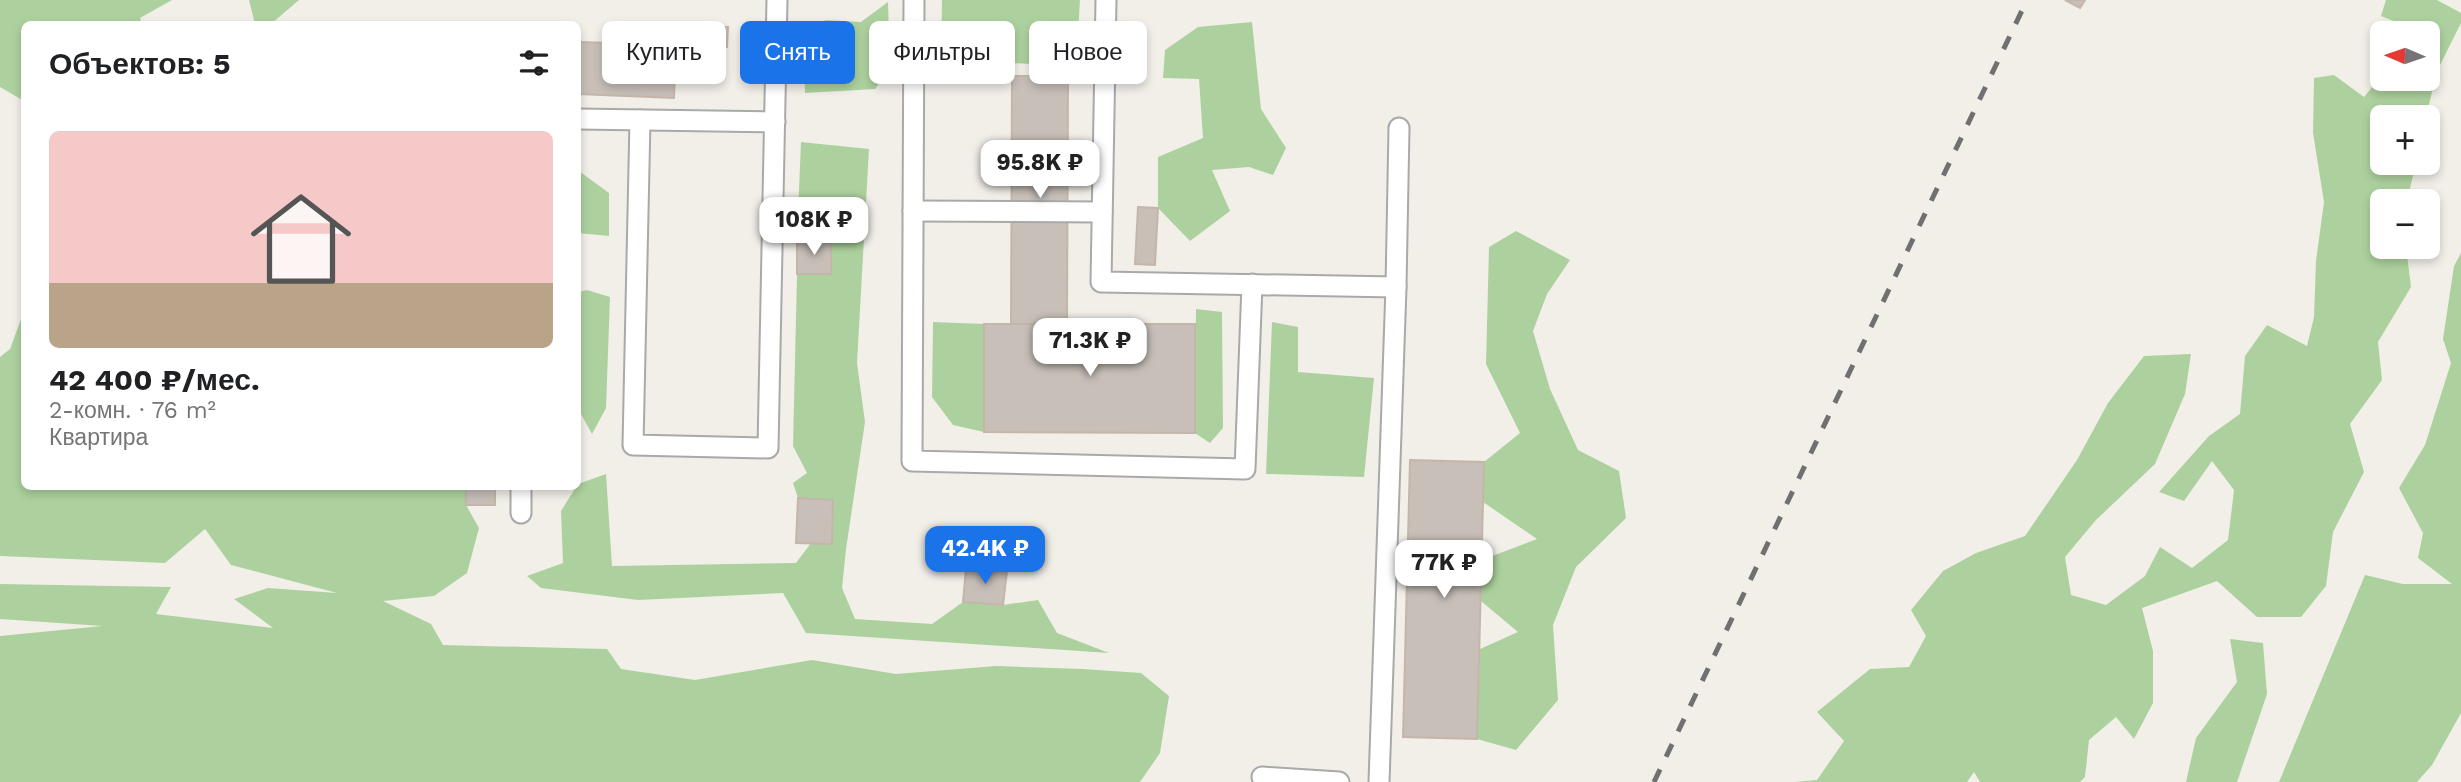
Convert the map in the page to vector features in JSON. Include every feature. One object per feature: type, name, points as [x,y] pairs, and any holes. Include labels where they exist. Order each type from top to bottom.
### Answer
[{"type":"lane","points":[[640,120],[633,445],[768,448],[777,0]]},
{"type":"lane","points":[[914,0],[912,461],[1245,469],[1252,284]]},
{"type":"lane","points":[[1105,0],[1101,282],[1396,287]]},
{"type":"lane","points":[[581,118],[775,122]]},
{"type":"lane","points":[[1379,782],[1399,128]]},
{"type":"lane","points":[[913,211],[1102,212]]},
{"type":"lane","points":[[521,513],[522,490]]},
{"type":"lane","points":[[1262,777],[1339,782]]},
{"type":"green space","points":[[0,0],[172,0],[140,18],[141,21],[21,21],[21,99],[0,87]]},
{"type":"green space","points":[[249,0],[299,0],[274,21],[254,21]]},
{"type":"green space","points":[[942,0],[1080,0],[1079,21],[1029,21],[1029,64],[1015,63],[1015,21],[942,21]]},
{"type":"green space","points":[[2386,0],[2437,0],[2461,13],[2461,23],[2440,65],[2440,21],[2394,21],[2381,16]]},
{"type":"green space","points":[[888,2],[889,21],[869,21],[869,84],[879,84],[875,89],[805,93],[805,84],[855,84],[855,22],[861,22]]},
{"type":"green space","points":[[1252,22],[1261,109],[1286,148],[1273,175],[1249,167],[1212,170],[1230,211],[1190,241],[1158,208],[1158,157],[1203,138],[1199,79],[1163,78],[1165,50],[1198,27]]},
{"type":"green space","points":[[2334,75],[2364,97],[2370,90],[2432,91],[2429,105],[2370,105],[2370,175],[2413,175],[2410,189],[2370,189],[2370,259],[2408,259],[2411,287],[2378,342],[2382,380],[2350,424],[2364,472],[2333,532],[2326,586],[2301,617],[2257,617],[2217,581],[2142,608],[2153,651],[2153,703],[2134,739],[2116,717],[2089,740],[2085,777],[2080,782],[1980,782],[1974,772],[1967,782],[1794,782],[1817,780],[1844,741],[1817,712],[1870,669],[1909,667],[1926,636],[1911,610],[1943,571],[1976,553],[2025,536],[2077,460],[2108,403],[2144,356],[2191,354],[2185,394],[2155,464],[2096,520],[2065,557],[2071,595],[2106,605],[2145,576],[2160,547],[2192,568],[2228,540],[2234,490],[2212,461],[2184,501],[2159,492],[2209,436],[2240,414],[2245,356],[2267,325],[2307,346],[2314,317],[2316,261],[2324,202],[2313,133],[2314,78]]},
{"type":"green space","points":[[801,142],[869,149],[857,363],[865,422],[842,588],[855,619],[932,624],[963,602],[1003,605],[1038,600],[1057,633],[1109,653],[806,633],[783,593],[638,600],[541,588],[527,576],[563,563],[561,511],[574,490],[581,490],[581,483],[606,474],[612,566],[796,563],[811,543],[832,544],[833,500],[798,498],[793,483],[807,473],[793,446],[797,274],[831,274],[797,239]]},
{"type":"green space","points":[[581,172],[609,193],[609,236],[581,233]]},
{"type":"green space","points":[[1516,231],[1570,260],[1547,294],[1533,331],[1550,389],[1578,450],[1619,471],[1626,518],[1576,567],[1553,625],[1558,700],[1516,750],[1477,739],[1480,649],[1518,632],[1481,601],[1482,560],[1537,539],[1483,502],[1484,462],[1520,433],[1486,364],[1489,247]]},
{"type":"green space","points":[[2461,253],[2461,713],[2432,765],[2417,782],[2279,782],[2365,575],[2403,584],[2452,584],[2418,558],[2423,533],[2399,488],[2425,445],[2451,363],[2443,339],[2454,266]]},
{"type":"green space","points":[[587,290],[610,297],[606,408],[592,434],[581,414],[581,291]]},
{"type":"green space","points":[[1196,309],[1222,312],[1223,428],[1210,443],[1195,433]]},
{"type":"green space","points":[[21,319],[21,490],[466,490],[466,505],[479,528],[467,573],[434,596],[383,601],[431,624],[443,645],[607,649],[621,669],[695,680],[812,660],[896,674],[996,666],[1141,673],[1169,696],[1160,753],[1140,782],[0,782],[0,636],[102,626],[0,619],[0,584],[171,587],[156,614],[273,628],[234,599],[268,588],[337,593],[231,565],[205,529],[165,563],[0,556],[0,357],[10,349]]},
{"type":"green space","points":[[933,322],[984,324],[984,432],[953,425],[932,397]]},
{"type":"green space","points":[[1272,322],[1298,327],[1298,372],[1374,378],[1364,477],[1266,474]]},
{"type":"green space","points":[[1000,528],[1018,547],[1007,571],[966,568],[974,537]]},
{"type":"green space","points":[[2230,639],[2263,643],[2267,694],[2237,782],[2186,782],[2196,738],[2237,682]]},
{"type":"building","points":[[2065,0],[2085,0],[2080,8]]},
{"type":"building","points":[[581,42],[602,43],[602,84],[675,84],[674,98],[581,94]]},
{"type":"building","points":[[1015,76],[1029,76],[1029,84],[1068,84],[1067,324],[1011,324],[1012,84],[1015,84]]},
{"type":"building","points":[[1138,207],[1158,208],[1155,265],[1135,264]]},
{"type":"building","points":[[797,239],[831,239],[831,274],[797,274]]},
{"type":"building","points":[[984,324],[1195,324],[1195,433],[984,432]]},
{"type":"building","points":[[1410,460],[1484,462],[1477,739],[1403,737]]},
{"type":"building","points":[[466,490],[495,490],[495,505],[466,505]]},
{"type":"building","points":[[798,498],[833,500],[832,544],[796,543]]},
{"type":"building","points":[[966,568],[1007,571],[1003,605],[963,602]]},
{"type":"railway","points":[[1654,782],[2027,0]]}]
